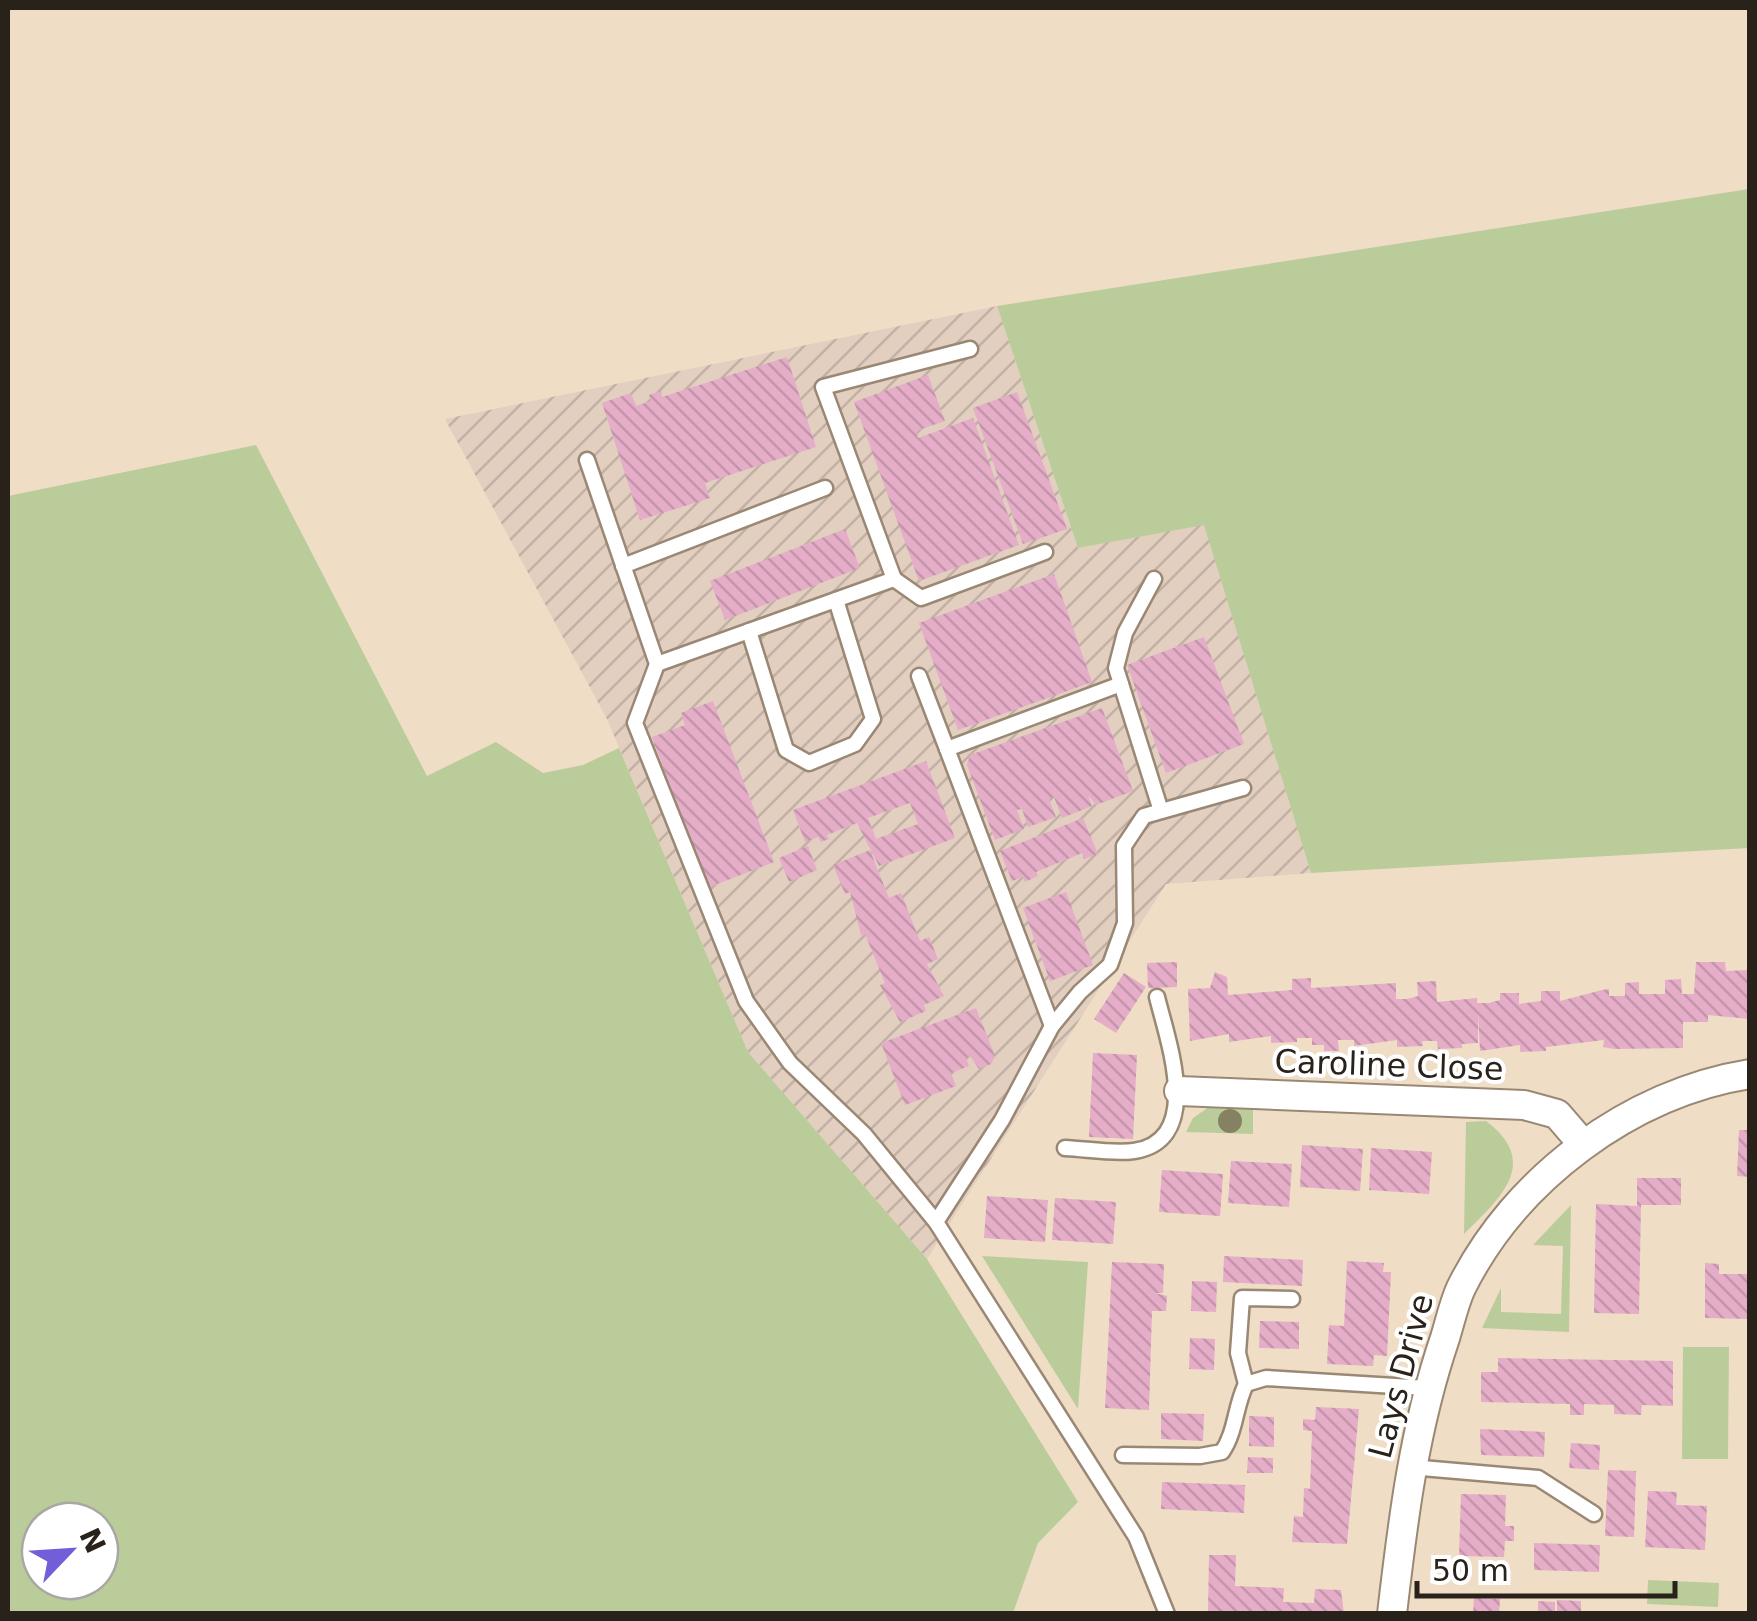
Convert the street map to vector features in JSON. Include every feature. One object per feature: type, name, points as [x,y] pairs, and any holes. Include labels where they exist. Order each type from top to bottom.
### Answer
[{"type":"street","name":"Lays Drive","points":[[1392,1614],[1410,1467],[1427,1388],[1462,1288],[1512,1212],[1582,1143],[1642,1106],[1750,1074]]},
{"type":"street","name":"Caroline Close","points":[[1179,1091],[1524,1105],[1558,1114],[1582,1143]]},
{"type":"lane","points":[[970,349],[823,387],[894,580],[921,598],[1045,552]]},
{"type":"lane","points":[[587,460],[657,664],[636,722],[746,1001],[790,1063],[864,1134],[936,1222],[1136,1537],[1167,1614]]},
{"type":"lane","points":[[623,566],[825,488]]},
{"type":"lane","points":[[657,664],[894,580]]},
{"type":"lane","points":[[1154,580],[1124,633],[1116,668],[1161,811]]},
{"type":"lane","points":[[749,631],[786,750],[809,762],[856,744],[873,719],[836,600]]},
{"type":"lane","points":[[919,676],[1052,1026]]},
{"type":"lane","points":[[947,749],[1120,684]]},
{"type":"lane","points":[[936,1222],[1002,1120],[1052,1026],[1110,965],[1124,922],[1124,846],[1144,816],[1243,788]]},
{"type":"lane","points":[[1065,1148],[1135,1151],[1155,1143],[1172,1124],[1179,1091],[1157,996]]},
{"type":"lane","points":[[1124,1455],[1200,1456],[1222,1452],[1230,1440],[1238,1400],[1246,1384],[1238,1353],[1242,1298],[1292,1299]]},
{"type":"lane","points":[[1246,1384],[1266,1378],[1427,1388]]},
{"type":"lane","points":[[1410,1467],[1538,1478],[1594,1514]]},
{"type":"shaded area","points":[[997,306],[1078,548],[1204,524],[1311,873],[1166,884],[927,1259],[748,1052],[607,719],[445,419]]},
{"type":"green space","points":[[1749,189],[1749,848],[1311,873],[1204,525],[1078,548],[997,306]]},
{"type":"green space","points":[[256,445],[427,776],[496,742],[543,773],[583,765],[619,748],[748,1052],[927,1259],[1078,1502],[1038,1543],[1013,1613],[8,1613],[8,496]]},
{"type":"green space","points":[[1209,1107],[1253,1109],[1253,1134],[1186,1132],[1193,1118]]},
{"type":"green space","points":[[1486,1121],[1503,1136],[1513,1166],[1501,1194],[1464,1234],[1466,1122]]},
{"type":"green space","points":[[1571,1205],[1569,1332],[1482,1328],[1501,1288],[1501,1312],[1561,1314],[1563,1246],[1533,1245]]},
{"type":"green space","points":[[982,1256],[1088,1262],[1078,1409]]},
{"type":"green space","points":[[1683,1347],[1729,1347],[1728,1459],[1682,1459]]},
{"type":"green space","points":[[1648,1580],[1719,1583],[1718,1607],[1647,1604]]},
{"type":"building","points":[[787,357],[816,447],[705,483],[710,498],[640,520],[602,403],[631,393],[636,406],[651,401],[649,395],[661,391],[662,397]]},
{"type":"building","points":[[928,375],[945,421],[916,431],[918,438],[973,418],[1019,545],[919,581],[854,402]]},
{"type":"building","points":[[1017,392],[1067,529],[1023,544],[973,408]]},
{"type":"building","points":[[845,529],[860,568],[725,620],[710,581]]},
{"type":"building","points":[[1054,574],[1092,682],[958,730],[919,623]]},
{"type":"building","points":[[1204,637],[1244,744],[1166,773],[1127,665]]},
{"type":"building","points":[[713,701],[774,862],[707,888],[652,737],[685,725],[681,713]]},
{"type":"building","points":[[1102,708],[1133,791],[1096,805],[1088,795],[1092,806],[1062,818],[1054,797],[1049,799],[1056,817],[1028,827],[1022,809],[1017,810],[1024,829],[995,840],[967,765],[970,755]]},
{"type":"building","points":[[926,761],[955,838],[879,866],[857,823],[827,835],[829,839],[821,842],[818,837],[805,842],[793,810]],"holes":[[[910,803],[918,824],[876,839],[868,818]]]},
{"type":"building","points":[[1083,818],[1098,854],[1084,859],[1082,853],[1036,872],[1038,876],[1025,882],[1023,877],[1012,881],[1000,851]]},
{"type":"building","points":[[808,846],[817,870],[789,882],[779,858]]},
{"type":"building","points":[[870,850],[889,898],[901,893],[920,941],[929,937],[938,959],[927,964],[944,996],[924,1005],[926,1011],[900,1022],[880,985],[885,983],[865,934],[861,935],[850,892],[845,894],[833,865]]},
{"type":"building","points":[[1066,892],[1093,965],[1050,981],[1023,908]]},
{"type":"building","points":[[1177,962],[1177,987],[1148,988],[1147,963]]},
{"type":"building","points":[[1696,962],[1725,962],[1726,971],[1750,970],[1749,1019],[1708,1015],[1708,1022],[1683,1022],[1683,1048],[1614,1049],[1603,1047],[1604,1040],[1546,1047],[1546,1051],[1520,1052],[1520,1045],[1480,1051],[1478,1013],[1478,1043],[1462,1044],[1462,1048],[1438,1049],[1437,1041],[1397,1047],[1397,1040],[1354,1046],[1354,1040],[1338,1040],[1339,1051],[1324,1051],[1324,1045],[1312,1045],[1312,1038],[1271,1043],[1271,1036],[1229,1042],[1229,1034],[1190,1041],[1188,989],[1210,988],[1215,972],[1227,977],[1228,995],[1292,990],[1292,979],[1311,978],[1311,988],[1396,983],[1396,999],[1407,999],[1418,996],[1417,982],[1436,981],[1437,1002],[1477,998],[1477,1003],[1489,1003],[1500,1000],[1500,993],[1519,993],[1519,1004],[1541,1001],[1541,991],[1560,991],[1560,1001],[1609,989],[1609,996],[1625,996],[1625,983],[1639,982],[1639,994],[1665,994],[1665,980],[1681,979],[1682,994],[1694,994]]},
{"type":"building","points":[[1124,973],[1146,987],[1116,1033],[1094,1019]]},
{"type":"building","points":[[976,1008],[995,1056],[991,1064],[979,1069],[970,1056],[966,1058],[969,1066],[951,1073],[956,1086],[905,1105],[881,1043]]},
{"type":"building","points":[[1093,1053],[1137,1055],[1133,1139],[1089,1137]]},
{"type":"building","points":[[1739,1130],[1750,1130],[1750,1177],[1737,1176]]},
{"type":"building","points":[[1302,1145],[1363,1149],[1360,1191],[1300,1187]]},
{"type":"building","points":[[1371,1148],[1432,1152],[1429,1194],[1369,1190]]},
{"type":"building","points":[[1231,1161],[1292,1164],[1289,1207],[1228,1203]]},
{"type":"building","points":[[1162,1170],[1223,1174],[1220,1216],[1159,1212]]},
{"type":"building","points":[[1637,1178],[1681,1178],[1681,1205],[1641,1205],[1639,1314],[1594,1313],[1596,1204],[1637,1206]]},
{"type":"building","points":[[987,1196],[1048,1200],[1045,1242],[984,1238]]},
{"type":"building","points":[[1055,1198],[1116,1202],[1113,1244],[1052,1240]]},
{"type":"building","points":[[1224,1256],[1303,1260],[1302,1286],[1223,1282]]},
{"type":"building","points":[[1347,1261],[1384,1263],[1383,1272],[1391,1272],[1387,1356],[1374,1355],[1373,1366],[1327,1364],[1329,1325],[1344,1326]]},
{"type":"building","points":[[1112,1262],[1164,1264],[1163,1293],[1155,1293],[1167,1296],[1166,1311],[1152,1311],[1149,1410],[1105,1408]]},
{"type":"building","points":[[1705,1263],[1719,1264],[1719,1274],[1750,1274],[1750,1319],[1705,1318]]},
{"type":"building","points":[[1192,1281],[1217,1282],[1216,1312],[1191,1311]]},
{"type":"building","points":[[1260,1321],[1299,1322],[1299,1349],[1259,1348]]},
{"type":"building","points":[[1190,1338],[1215,1339],[1214,1370],[1189,1369]]},
{"type":"building","points":[[1498,1358],[1673,1361],[1673,1406],[1642,1405],[1641,1415],[1614,1414],[1614,1405],[1584,1404],[1584,1415],[1570,1415],[1570,1404],[1481,1402],[1481,1372],[1498,1372]]},
{"type":"building","points":[[1316,1407],[1359,1409],[1347,1544],[1292,1542],[1294,1516],[1303,1517],[1304,1488],[1310,1489],[1312,1431],[1303,1430],[1303,1419],[1315,1420]]},
{"type":"building","points":[[1161,1413],[1204,1414],[1203,1441],[1161,1439]]},
{"type":"building","points":[[1249,1416],[1274,1417],[1274,1447],[1249,1446]]},
{"type":"building","points":[[1480,1429],[1545,1432],[1544,1457],[1481,1455]]},
{"type":"building","points":[[1571,1443],[1600,1445],[1599,1470],[1569,1468]]},
{"type":"building","points":[[1248,1457],[1273,1458],[1273,1473],[1247,1473]]},
{"type":"building","points":[[1608,1470],[1636,1471],[1634,1537],[1605,1536]]},
{"type":"building","points":[[1162,1482],[1245,1485],[1244,1513],[1161,1509]]},
{"type":"building","points":[[1648,1491],[1677,1492],[1676,1505],[1707,1506],[1705,1550],[1645,1547]]},
{"type":"building","points":[[1461,1494],[1506,1495],[1505,1526],[1514,1526],[1514,1541],[1505,1541],[1504,1557],[1459,1556]]},
{"type":"building","points":[[1534,1543],[1600,1545],[1599,1572],[1534,1570]]},
{"type":"building","points":[[1209,1555],[1236,1555],[1235,1586],[1284,1588],[1283,1602],[1314,1603],[1315,1589],[1341,1590],[1344,1614],[1208,1611]]},
{"type":"building","points":[[1474,1598],[1500,1599],[1499,1614],[1473,1614]]},
{"type":"building","points":[[1557,1600],[1581,1601],[1581,1614],[1557,1614]]},
{"type":"building","points":[[1538,1601],[1555,1602],[1555,1614],[1538,1614]]}]
